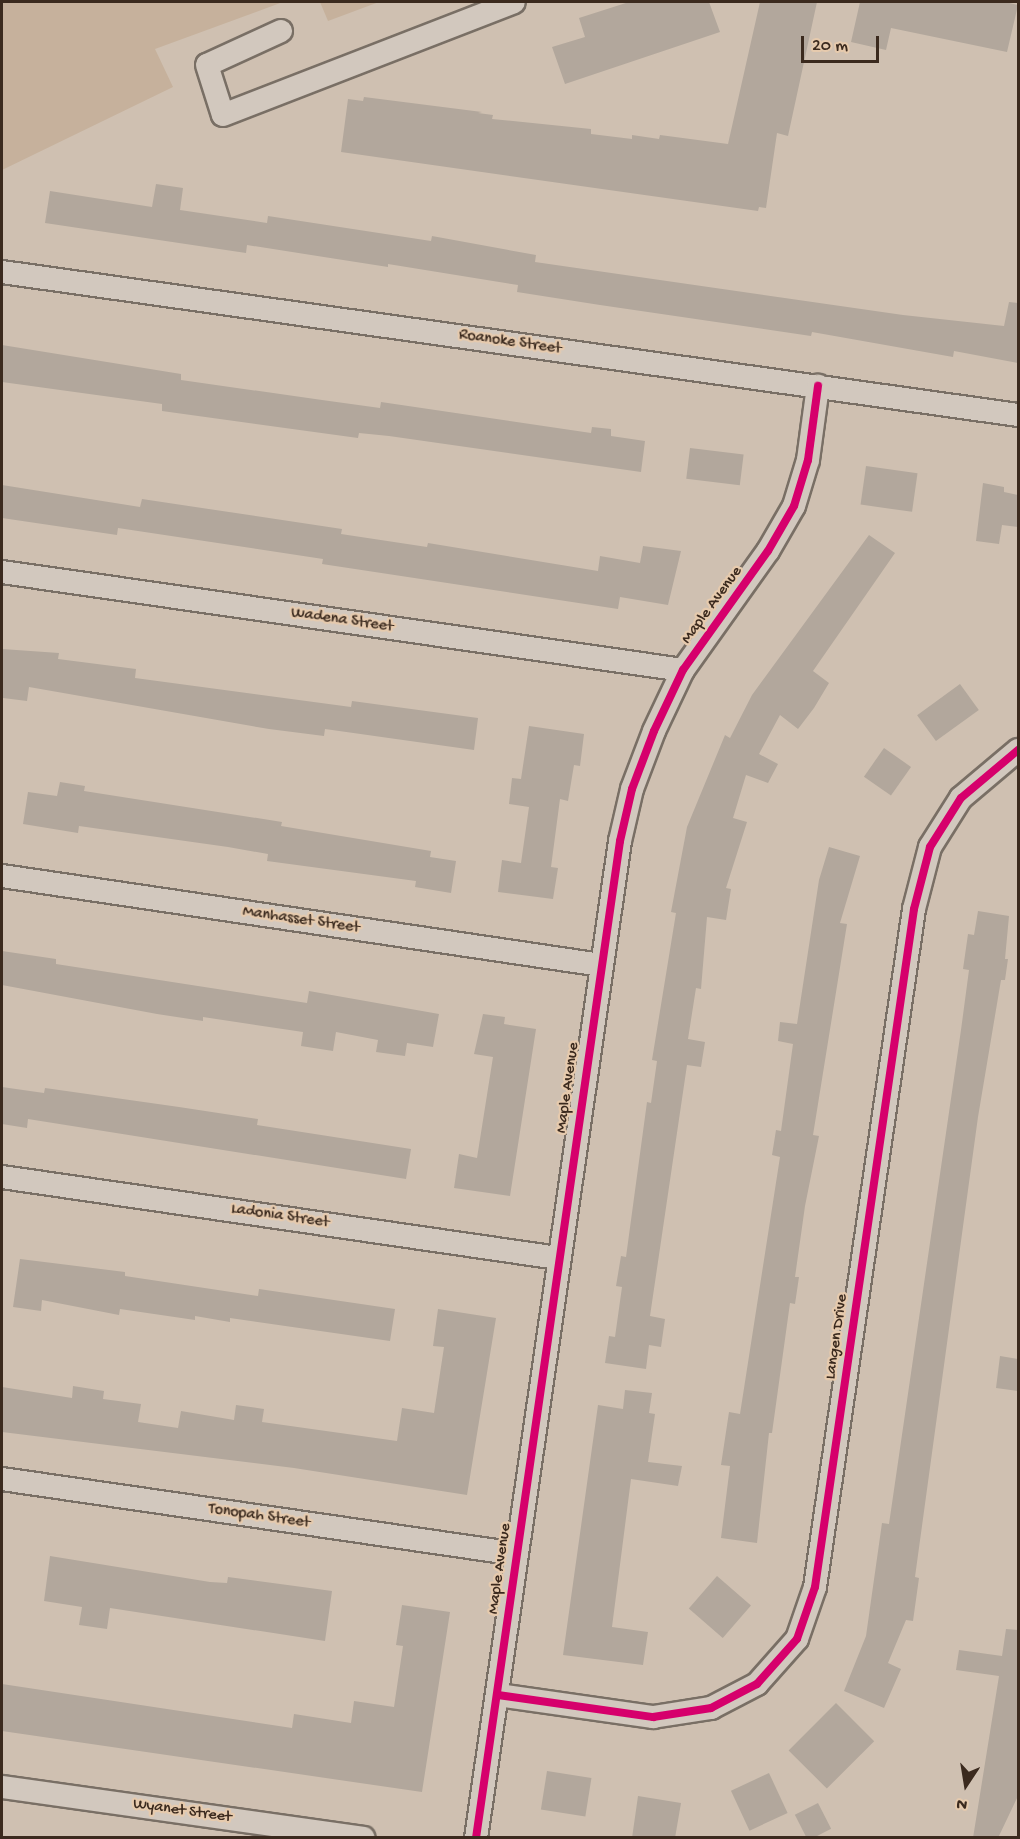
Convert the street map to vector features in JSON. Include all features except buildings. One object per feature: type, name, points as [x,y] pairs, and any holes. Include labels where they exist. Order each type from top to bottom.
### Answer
[{"type":"street","points":[[281,31],[207,65],[223,116],[514,2]]},
{"type":"street","name":"Roanoke Street","points":[[2,272],[1018,416]]},
{"type":"street","name":"Maple Avenue","points":[[476,1838],[601,965],[620,841],[632,789],[654,731],[683,670],[768,551],[794,506],[808,460],[818,386]]},
{"type":"street","name":"Wadena Street","points":[[2,572],[683,670]]},
{"type":"street","name":"Langen Drive","points":[[498,1695],[653,1717],[711,1708],[757,1683],[797,1639],[815,1587],[914,909],[930,848],[961,798],[1018,750]]},
{"type":"street","name":"Manhasset Street","points":[[2,876],[601,965]]},
{"type":"street","name":"Ladonia Street","points":[[2,1177],[558,1258]]},
{"type":"street","name":"Tonopah Street","points":[[2,1479],[517,1554]]},
{"type":"street","name":"Wyanet Street","points":[[2,1787],[363,1838]]},
{"type":"shaded area","points":[[2,2],[283,2],[155,49],[173,87],[2,170]]},
{"type":"shaded area","points":[[320,2],[379,2],[328,21]]},
{"type":"cycle path","points":[[476,1838],[620,841],[632,789],[654,731],[683,670],[768,551],[794,506],[808,460],[818,386]]},
{"type":"cycle path","points":[[498,1695],[653,1717],[711,1708],[757,1684],[797,1639],[815,1587],[914,909],[930,847],[961,798],[1018,750]]}]
